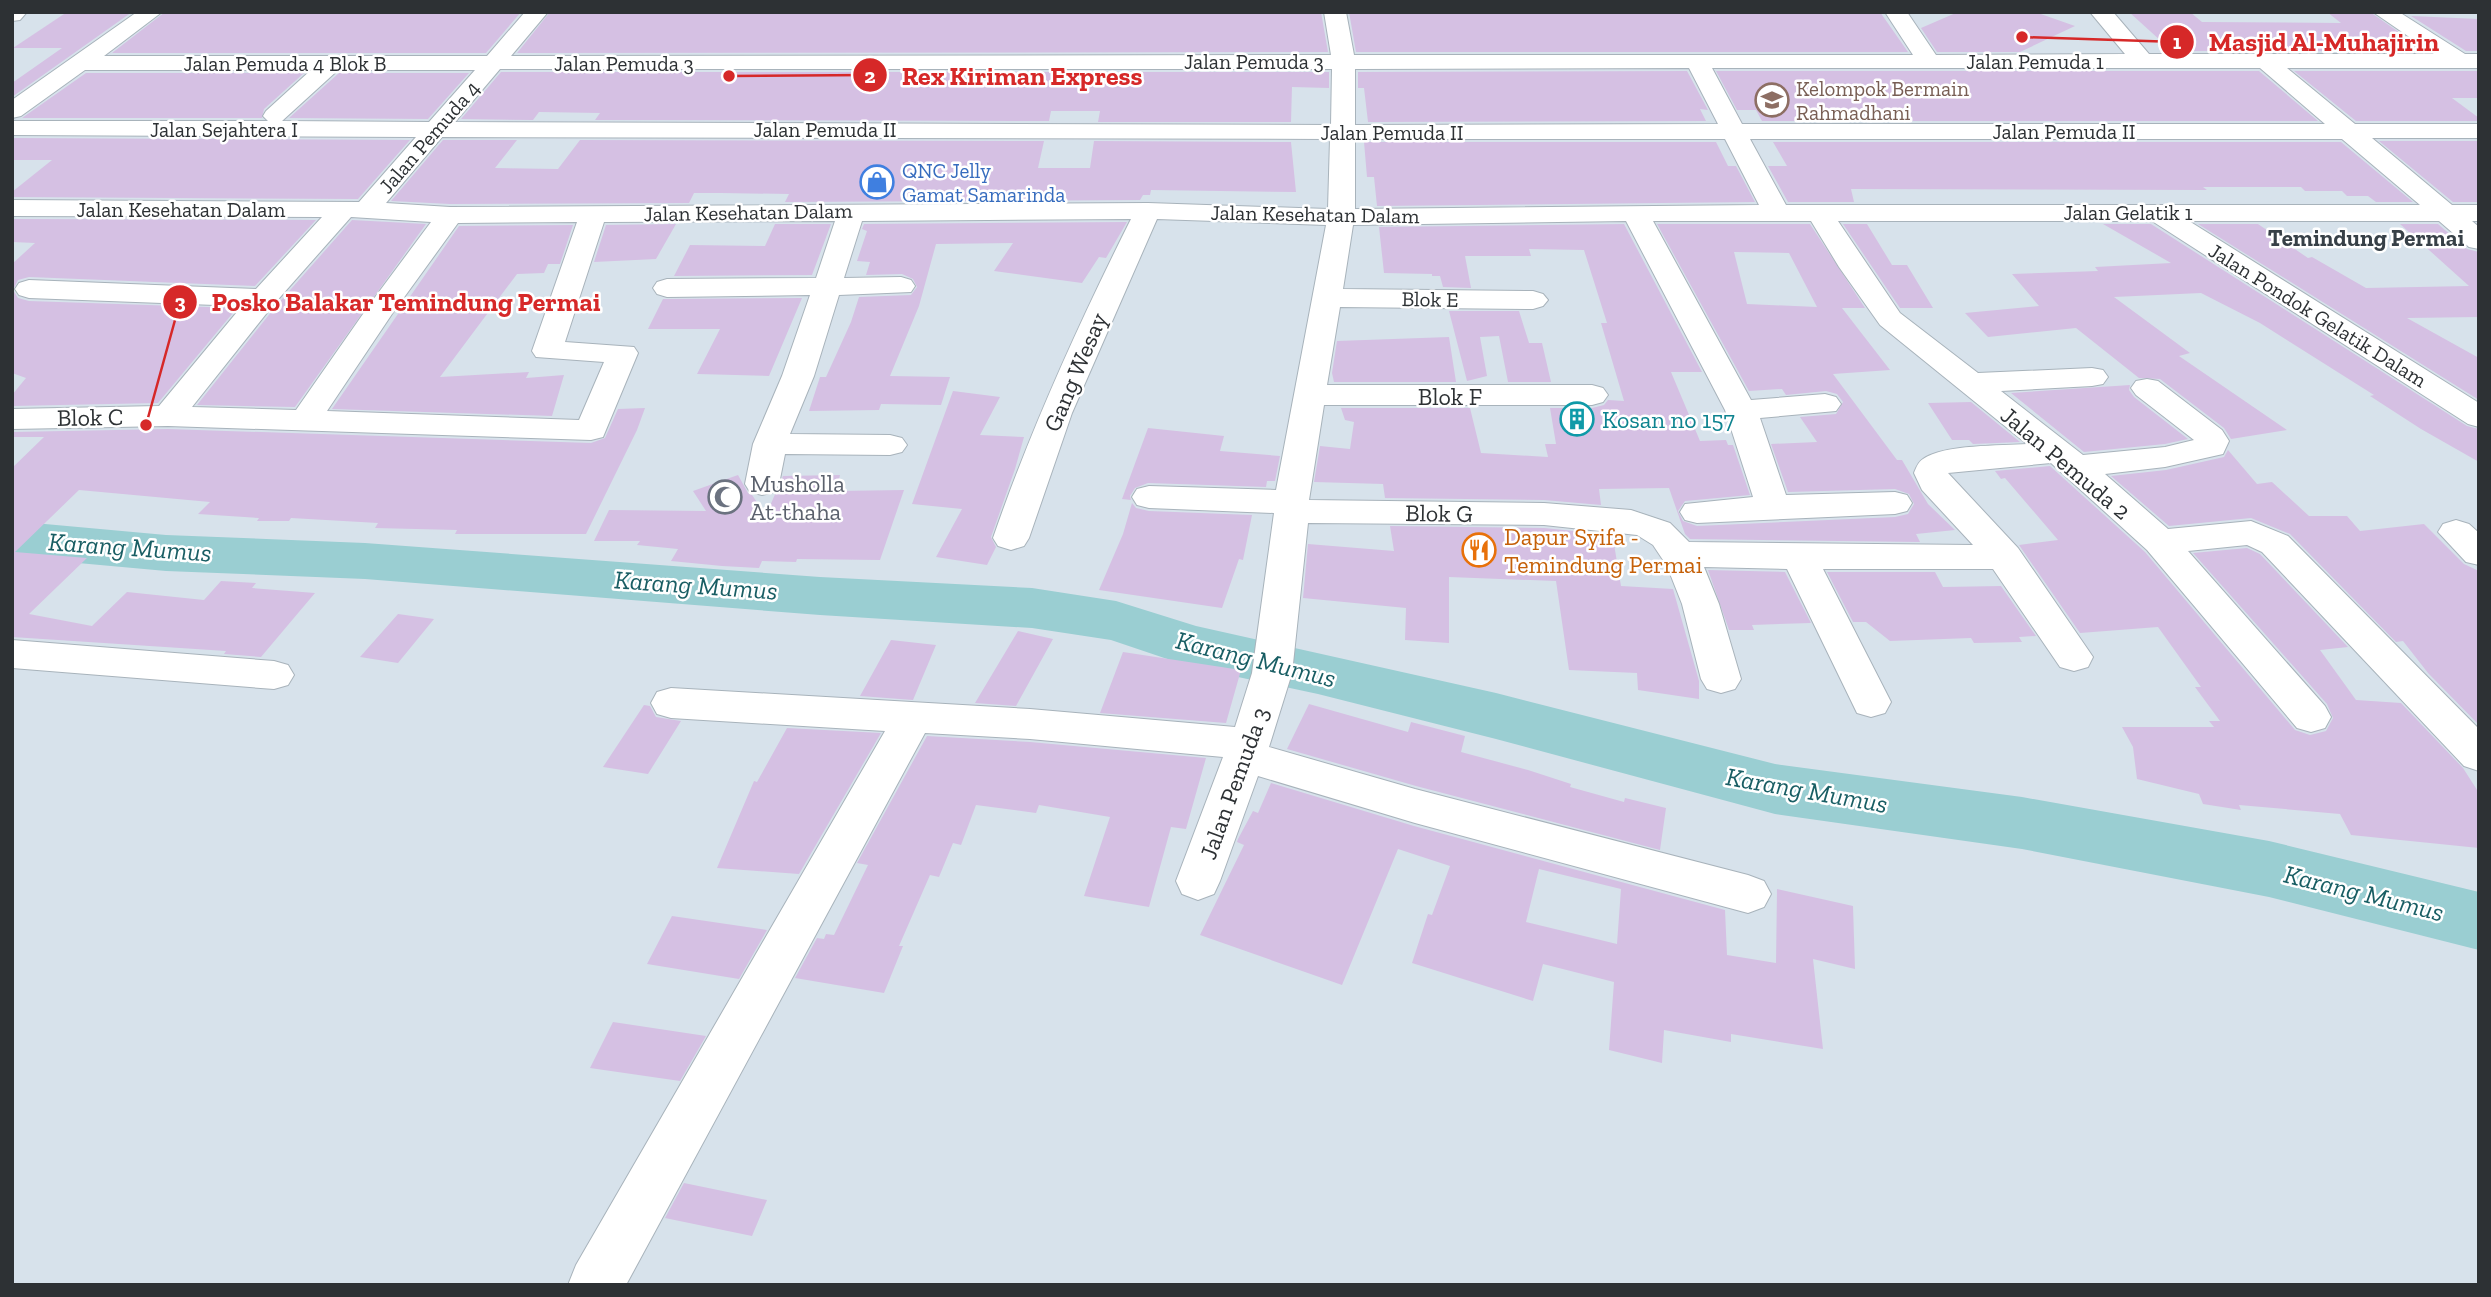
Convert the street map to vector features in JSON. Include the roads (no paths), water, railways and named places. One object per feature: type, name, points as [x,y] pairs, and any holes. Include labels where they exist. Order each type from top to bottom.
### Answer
[{"type":"street","points":[[12,111],[151,12]]},
{"type":"street","name":"Jalan Pemuda 4","points":[[168,416],[264,298],[435,130],[537,12]]},
{"type":"street","name":"Jalan Pemuda 3","points":[[1198,881],[1249,744],[1272,673],[1308,395],[1341,217],[1344,62],[1335,12]]},
{"type":"street","points":[[1896,12],[1929,61]]},
{"type":"street","name":"Jalan Pemuda 1","points":[[2101,12],[2142,60]]},
{"type":"street","points":[[2384,12],[2469,61]]},
{"type":"street","points":[[2264,60],[2479,241]]},
{"type":"street","points":[[1777,214],[1736,131],[1697,61],[1929,61]]},
{"type":"street","name":"Jalan Pemuda 3","points":[[492,64],[1697,61]]},
{"type":"street","name":"Jalan Pemuda 1","points":[[1929,61],[2469,61]]},
{"type":"street","name":"Jalan Pemuda 4 Blok B","points":[[78,63],[492,64]]},
{"type":"street","points":[[275,116],[332,63]]},
{"type":"street","name":"Jalan Sejahtera I","points":[[12,128],[435,130]]},
{"type":"street","name":"Jalan Pemuda II","points":[[435,130],[2479,131]]},
{"type":"street","name":"Jalan Kesehatan Dalam","points":[[12,208],[354,210],[450,215],[852,211],[1148,211],[1341,217],[1777,214]]},
{"type":"street","points":[[762,484],[770,444],[798,376],[852,211]]},
{"type":"street","name":"Gang Wesay","points":[[1011,538],[1030,479],[1109,290],[1148,211]]},
{"type":"street","name":"Jalan Pondok Gelatik Dalam","points":[[2157,212],[2479,417]]},
{"type":"street","points":[[1636,213],[1741,410],[1773,507]]},
{"type":"street","name":"Jalan Pemuda 2","points":[[1820,213],[1853,267],[1890,319],[2066,459],[2160,542],[2311,717]]},
{"type":"street","name":"Jalan Gelatik 1","points":[[1777,214],[2479,213]]},
{"type":"street","name":"Blok C","points":[[12,419],[168,416],[591,430],[623,354],[547,351],[593,214]]},
{"type":"street","points":[[304,422],[380,310],[450,215]]},
{"type":"street","points":[[667,288],[901,286]]},
{"type":"street","points":[[29,289],[264,298]]},
{"type":"street","name":"Blok E","points":[[1327,298],[1533,300]]},
{"type":"street","points":[[1970,383],[2092,377]]},
{"type":"street","points":[[2074,657],[2005,558],[1976,523],[1934,482],[1931,473],[1933,467],[1958,459],[2165,457],[2211,447],[2213,441],[2210,437],[2147,388]]},
{"type":"street","name":"Blok F","points":[[1308,395],[1592,395]]},
{"type":"street","points":[[1741,410],[1825,404]]},
{"type":"street","points":[[770,444],[890,445]]},
{"type":"street","name":"Blok G","points":[[1149,497],[1292,506],[1566,515],[1631,521],[1658,531],[1672,545]]},
{"type":"street","points":[[1697,512],[1895,503]]},
{"type":"street","points":[[2160,542],[2251,533],[2275,544],[2479,755]]},
{"type":"street","points":[[1721,678],[1703,614],[1672,545],[1799,557],[2005,558]]},
{"type":"street","points":[[1799,557],[1871,702]]},
{"type":"street","points":[[12,654],[274,675]]},
{"type":"street","points":[[671,703],[1030,724],[1249,744],[1415,806],[1748,894]]},
{"type":"street","points":[[596,1285],[914,718]]},
{"type":"waterway","name":"Karang Mumus","points":[[12,539],[166,553],[365,561],[820,596],[1032,608],[1116,621],[1191,646],[1496,716],[1775,789],[2022,823],[2269,869],[2479,921]]},
{"type":"place","name":"Masjid Al-Muhajirin","points":[[2022,37]]},
{"type":"place","name":"Rex Kiriman Express","points":[[729,76]]},
{"type":"place","name":"Kelompok Bermain Rahmadhani","points":[[1772,100]]},
{"type":"place","name":"QNC Jelly Gamat Samarinda","points":[[877,182]]},
{"type":"place","name":"Kosan no 157","points":[[1577,419]]},
{"type":"place","name":"Posko Balakar Temindung Permai","points":[[146,425]]},
{"type":"place","name":"Musholla At-thaha","points":[[725,497]]},
{"type":"place","name":"Dapur Syifa - Temindung Permai","points":[[1479,550]]},
{"type":"district","name":"Temindung Permai","points":[[2366,238]]}]
